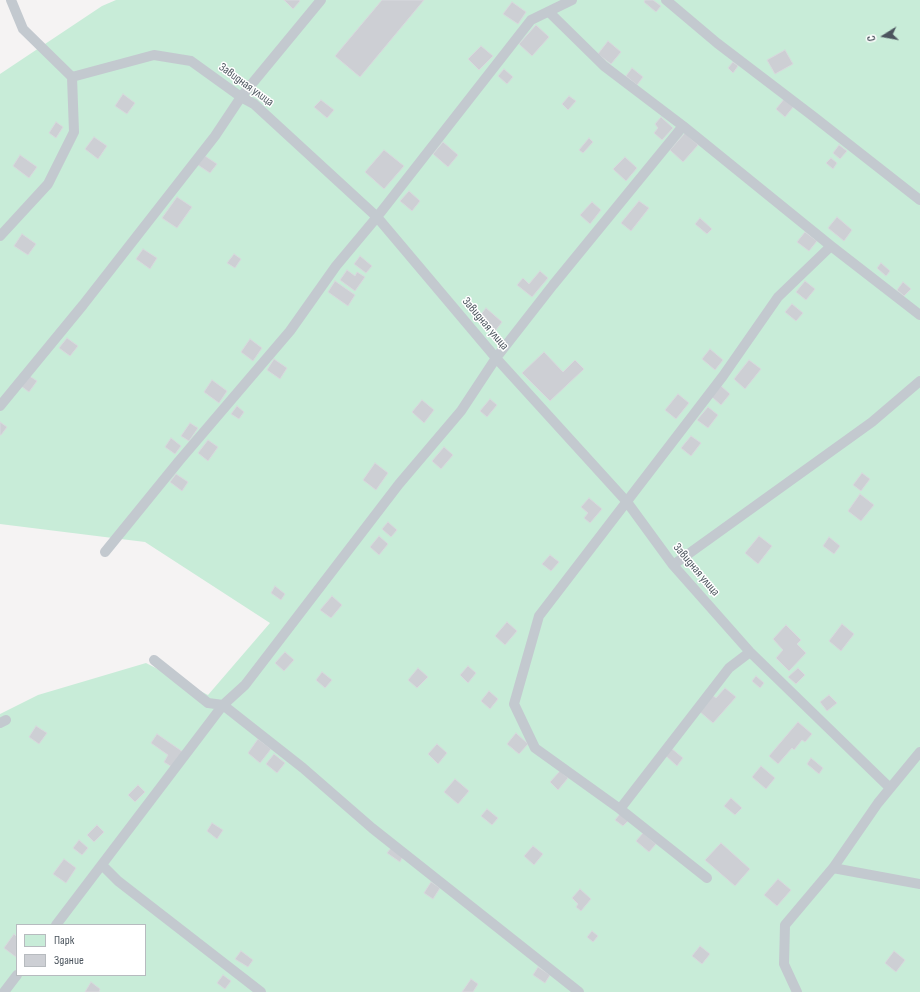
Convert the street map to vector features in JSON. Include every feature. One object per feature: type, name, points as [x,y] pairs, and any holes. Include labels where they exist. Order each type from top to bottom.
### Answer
[{"type":"lane","points":[[0,236],[48,184],[74,132],[72,77],[23,29],[11,0]]},
{"type":"lane","points":[[0,406],[83,305],[215,136],[241,97],[321,0]]},
{"type":"lane","points":[[105,552],[179,461],[290,331],[336,266],[531,20],[572,0]]},
{"type":"lane","points":[[666,0],[717,43],[920,200]]},
{"type":"lane","points":[[549,12],[604,66],[683,126],[920,315]]},
{"type":"lane","name":"Завидная улица","points":[[72,77],[154,55],[191,61],[241,97],[254,104],[376,217],[496,358],[627,502],[673,564],[750,652],[890,788]]},
{"type":"lane","points":[[57,924],[223,705],[245,685],[399,484],[461,411],[496,358],[627,193],[683,126]]},
{"type":"lane","points":[[707,878],[620,809],[535,748],[514,704],[539,616],[723,376],[778,297],[832,246]]},
{"type":"lane","points":[[673,564],[872,422],[920,381]]},
{"type":"lane","points":[[620,809],[730,668],[750,652]]},
{"type":"lane","points":[[154,660],[208,703],[223,705],[302,768],[372,828],[580,992]]},
{"type":"lane","points":[[797,992],[784,964],[785,925],[833,868],[878,802],[920,752]]},
{"type":"lane","points":[[102,865],[118,881],[261,992]]},
{"type":"lane","points":[[833,868],[920,884]]},
{"type":"lane","points":[[4,992],[16,976]]},
{"type":"green space","points":[[116,0],[920,0],[920,992],[0,992],[0,714],[38,695],[146,663],[208,695],[270,623],[145,542],[0,524],[0,74],[102,6]]},
{"type":"building","points":[[284,0],[299,0],[300,1],[293,9]]},
{"type":"building","points":[[382,0],[424,0],[360,77],[335,56]]},
{"type":"building","points":[[645,0],[653,0],[661,6],[656,12],[644,2]]},
{"type":"building","points":[[512,2],[526,12],[518,24],[503,14]]},
{"type":"building","points":[[536,25],[549,37],[532,56],[519,44]]},
{"type":"building","points":[[608,41],[621,52],[611,64],[598,54]]},
{"type":"building","points":[[481,46],[493,56],[479,70],[468,59]]},
{"type":"building","points":[[785,50],[793,64],[775,74],[767,60]]},
{"type":"building","points":[[733,62],[738,66],[733,73],[728,68]]},
{"type":"building","points":[[632,68],[643,77],[637,85],[626,76]]},
{"type":"building","points":[[504,69],[513,77],[507,84],[498,76]]},
{"type":"building","points":[[123,94],[135,103],[127,114],[115,106]]},
{"type":"building","points":[[569,96],[576,101],[568,110],[562,104]]},
{"type":"building","points":[[785,98],[794,106],[785,117],[776,109]]},
{"type":"building","points":[[321,100],[334,110],[327,118],[314,107]]},
{"type":"building","points":[[661,117],[673,128],[662,140],[654,133],[658,128],[655,124]]},
{"type":"building","points":[[56,122],[63,127],[56,138],[49,133]]},
{"type":"building","points":[[685,133],[698,145],[683,162],[670,150]]},
{"type":"building","points":[[94,137],[107,146],[98,159],[85,149]]},
{"type":"building","points":[[589,138],[593,142],[583,153],[579,150]]},
{"type":"building","points":[[443,142],[458,155],[448,167],[433,154]]},
{"type":"building","points":[[839,145],[847,151],[840,159],[833,153]]},
{"type":"building","points":[[384,150],[404,166],[384,189],[365,172]]},
{"type":"building","points":[[20,155],[37,167],[29,178],[13,166]]},
{"type":"building","points":[[205,156],[217,164],[210,173],[198,165]]},
{"type":"building","points":[[625,157],[637,168],[626,181],[613,169]]},
{"type":"building","points":[[831,158],[837,163],[833,169],[826,163]]},
{"type":"building","points":[[409,191],[420,201],[412,211],[400,201]]},
{"type":"building","points":[[177,197],[192,207],[177,228],[162,218]]},
{"type":"building","points":[[639,201],[649,208],[631,231],[621,223]]},
{"type":"building","points":[[592,202],[601,210],[590,224],[580,215]]},
{"type":"building","points":[[837,217],[852,230],[844,241],[828,228]]},
{"type":"building","points":[[700,218],[712,229],[707,234],[695,224]]},
{"type":"building","points":[[805,232],[817,241],[809,251],[797,242]]},
{"type":"building","points":[[22,234],[36,244],[28,255],[14,246]]},
{"type":"building","points":[[143,249],[157,258],[150,269],[136,259]]},
{"type":"building","points":[[234,254],[241,259],[235,268],[227,263]]},
{"type":"building","points":[[360,256],[372,266],[366,273],[354,264]]},
{"type":"building","points":[[881,263],[890,271],[886,276],[877,268]]},
{"type":"building","points":[[347,270],[355,276],[357,272],[365,277],[355,291],[340,280]]},
{"type":"building","points":[[540,271],[548,278],[532,297],[517,285],[523,278],[529,284]]},
{"type":"building","points":[[335,281],[355,295],[348,306],[328,292]]},
{"type":"building","points":[[805,281],[815,289],[806,300],[796,292]]},
{"type":"building","points":[[903,282],[911,289],[904,296],[897,290]]},
{"type":"building","points":[[792,304],[803,313],[796,321],[785,312]]},
{"type":"building","points":[[486,308],[502,322],[495,331],[479,317]]},
{"type":"building","points":[[67,338],[78,346],[70,356],[59,348]]},
{"type":"building","points":[[250,339],[262,348],[253,361],[241,352]]},
{"type":"building","points":[[710,349],[723,360],[715,370],[702,359]]},
{"type":"building","points":[[544,352],[563,372],[575,360],[584,369],[550,401],[522,373]]},
{"type":"building","points":[[274,359],[287,368],[280,379],[267,370]]},
{"type":"building","points":[[749,360],[761,369],[745,389],[734,379]]},
{"type":"building","points":[[28,375],[37,381],[29,392],[21,386]]},
{"type":"building","points":[[212,380],[227,391],[219,403],[204,392]]},
{"type":"building","points":[[721,386],[730,394],[721,405],[712,397]]},
{"type":"building","points":[[678,394],[689,403],[676,419],[665,410]]},
{"type":"building","points":[[490,399],[497,405],[487,417],[480,411]]},
{"type":"building","points":[[422,400],[434,410],[424,423],[412,412]]},
{"type":"building","points":[[237,406],[244,412],[239,419],[231,414]]},
{"type":"building","points":[[708,407],[718,415],[708,428],[697,420]]},
{"type":"building","points":[[0,422],[7,427],[1,435],[0,435]]},
{"type":"building","points":[[190,423],[198,428],[189,441],[181,436]]},
{"type":"building","points":[[691,436],[701,443],[691,456],[681,448]]},
{"type":"building","points":[[171,438],[181,446],[175,454],[165,447]]},
{"type":"building","points":[[208,440],[218,447],[208,461],[198,453]]},
{"type":"building","points":[[444,447],[453,455],[441,469],[432,461]]},
{"type":"building","points":[[375,463],[388,473],[376,490],[363,480]]},
{"type":"building","points":[[862,473],[870,479],[861,491],[853,485]]},
{"type":"building","points":[[176,474],[188,482],[182,491],[170,482]]},
{"type":"building","points":[[860,494],[874,505],[861,521],[848,511]]},
{"type":"building","points":[[589,498],[602,509],[590,523],[584,518],[588,513],[581,507]]},
{"type":"building","points":[[388,522],[397,530],[391,537],[382,529]]},
{"type":"building","points":[[379,536],[388,544],[379,555],[370,547]]},
{"type":"building","points":[[759,536],[772,546],[758,564],[745,553]]},
{"type":"building","points":[[829,537],[840,546],[834,554],[823,546]]},
{"type":"building","points":[[550,555],[559,562],[551,571],[542,564]]},
{"type":"building","points":[[275,586],[285,594],[281,600],[271,593]]},
{"type":"building","points":[[332,596],[342,605],[331,618],[320,610]]},
{"type":"building","points":[[507,622],[517,631],[505,645],[495,636]]},
{"type":"building","points":[[842,624],[854,634],[841,651],[829,641]]},
{"type":"building","points":[[786,625],[801,640],[797,644],[806,653],[789,671],[776,658],[783,650],[773,639]]},
{"type":"building","points":[[285,652],[294,660],[284,671],[275,663]]},
{"type":"building","points":[[468,666],[476,673],[468,683],[460,675]]},
{"type":"building","points":[[418,668],[428,677],[417,688],[408,680]]},
{"type":"building","points":[[798,668],[805,675],[796,684],[788,677]]},
{"type":"building","points":[[322,672],[332,680],[325,688],[316,680]]},
{"type":"building","points":[[756,676],[764,683],[760,688],[752,681]]},
{"type":"building","points":[[725,688],[736,697],[713,723],[699,711],[712,695],[716,698]]},
{"type":"building","points":[[489,691],[498,699],[490,709],[481,701]]},
{"type":"building","points":[[829,695],[837,703],[827,711],[820,702]]},
{"type":"building","points":[[798,722],[812,734],[805,742],[802,740],[794,750],[792,748],[778,764],[769,756]]},
{"type":"building","points":[[36,726],[47,733],[39,744],[29,737]]},
{"type":"building","points":[[516,733],[528,744],[519,754],[507,744]]},
{"type":"building","points":[[157,734],[183,752],[172,767],[164,762],[168,755],[151,743]]},
{"type":"building","points":[[258,739],[271,749],[260,763],[248,753]]},
{"type":"building","points":[[437,744],[447,753],[438,764],[428,754]]},
{"type":"building","points":[[671,748],[683,758],[677,766],[665,755]]},
{"type":"building","points":[[274,754],[285,763],[277,773],[266,764]]},
{"type":"building","points":[[811,758],[823,768],[819,774],[807,764]]},
{"type":"building","points":[[761,766],[775,778],[766,789],[752,777]]},
{"type":"building","points":[[560,771],[568,778],[558,790],[550,782]]},
{"type":"building","points":[[455,779],[469,791],[458,804],[444,792]]},
{"type":"building","points":[[138,785],[145,792],[135,802],[128,795]]},
{"type":"building","points":[[731,798],[742,808],[735,815],[724,806]]},
{"type":"building","points":[[487,809],[498,818],[492,825],[481,816]]},
{"type":"building","points":[[620,814],[628,821],[623,826],[615,820]]},
{"type":"building","points":[[212,823],[223,830],[217,839],[207,831]]},
{"type":"building","points":[[97,825],[104,832],[94,842],[87,835]]},
{"type":"building","points":[[643,833],[656,844],[649,852],[636,841]]},
{"type":"building","points":[[79,840],[88,848],[82,855],[73,848]]},
{"type":"building","points":[[721,843],[750,869],[735,886],[705,860]]},
{"type":"building","points":[[533,846],[543,854],[534,865],[524,856]]},
{"type":"building","points":[[391,848],[403,856],[400,862],[387,853]]},
{"type":"building","points":[[64,859],[76,868],[66,883],[53,874]]},
{"type":"building","points":[[778,879],[791,890],[777,906],[764,895]]},
{"type":"building","points":[[431,882],[440,888],[433,899],[424,893]]},
{"type":"building","points":[[580,889],[591,899],[581,911],[576,907],[578,904],[572,898]]},
{"type":"building","points":[[592,931],[598,936],[593,942],[587,937]]},
{"type":"building","points":[[14,934],[16,936],[16,957],[4,948]]},
{"type":"building","points":[[700,946],[710,954],[702,964],[692,956]]},
{"type":"building","points":[[241,951],[253,960],[248,967],[235,959]]},
{"type":"building","points":[[894,951],[905,960],[896,972],[885,963]]},
{"type":"building","points":[[538,967],[550,975],[545,983],[533,975]]},
{"type":"building","points":[[223,975],[231,981],[225,989],[217,983]]},
{"type":"building","points":[[471,979],[478,984],[473,992],[462,992]]},
{"type":"building","points":[[91,982],[100,989],[99,992],[85,992]]}]
